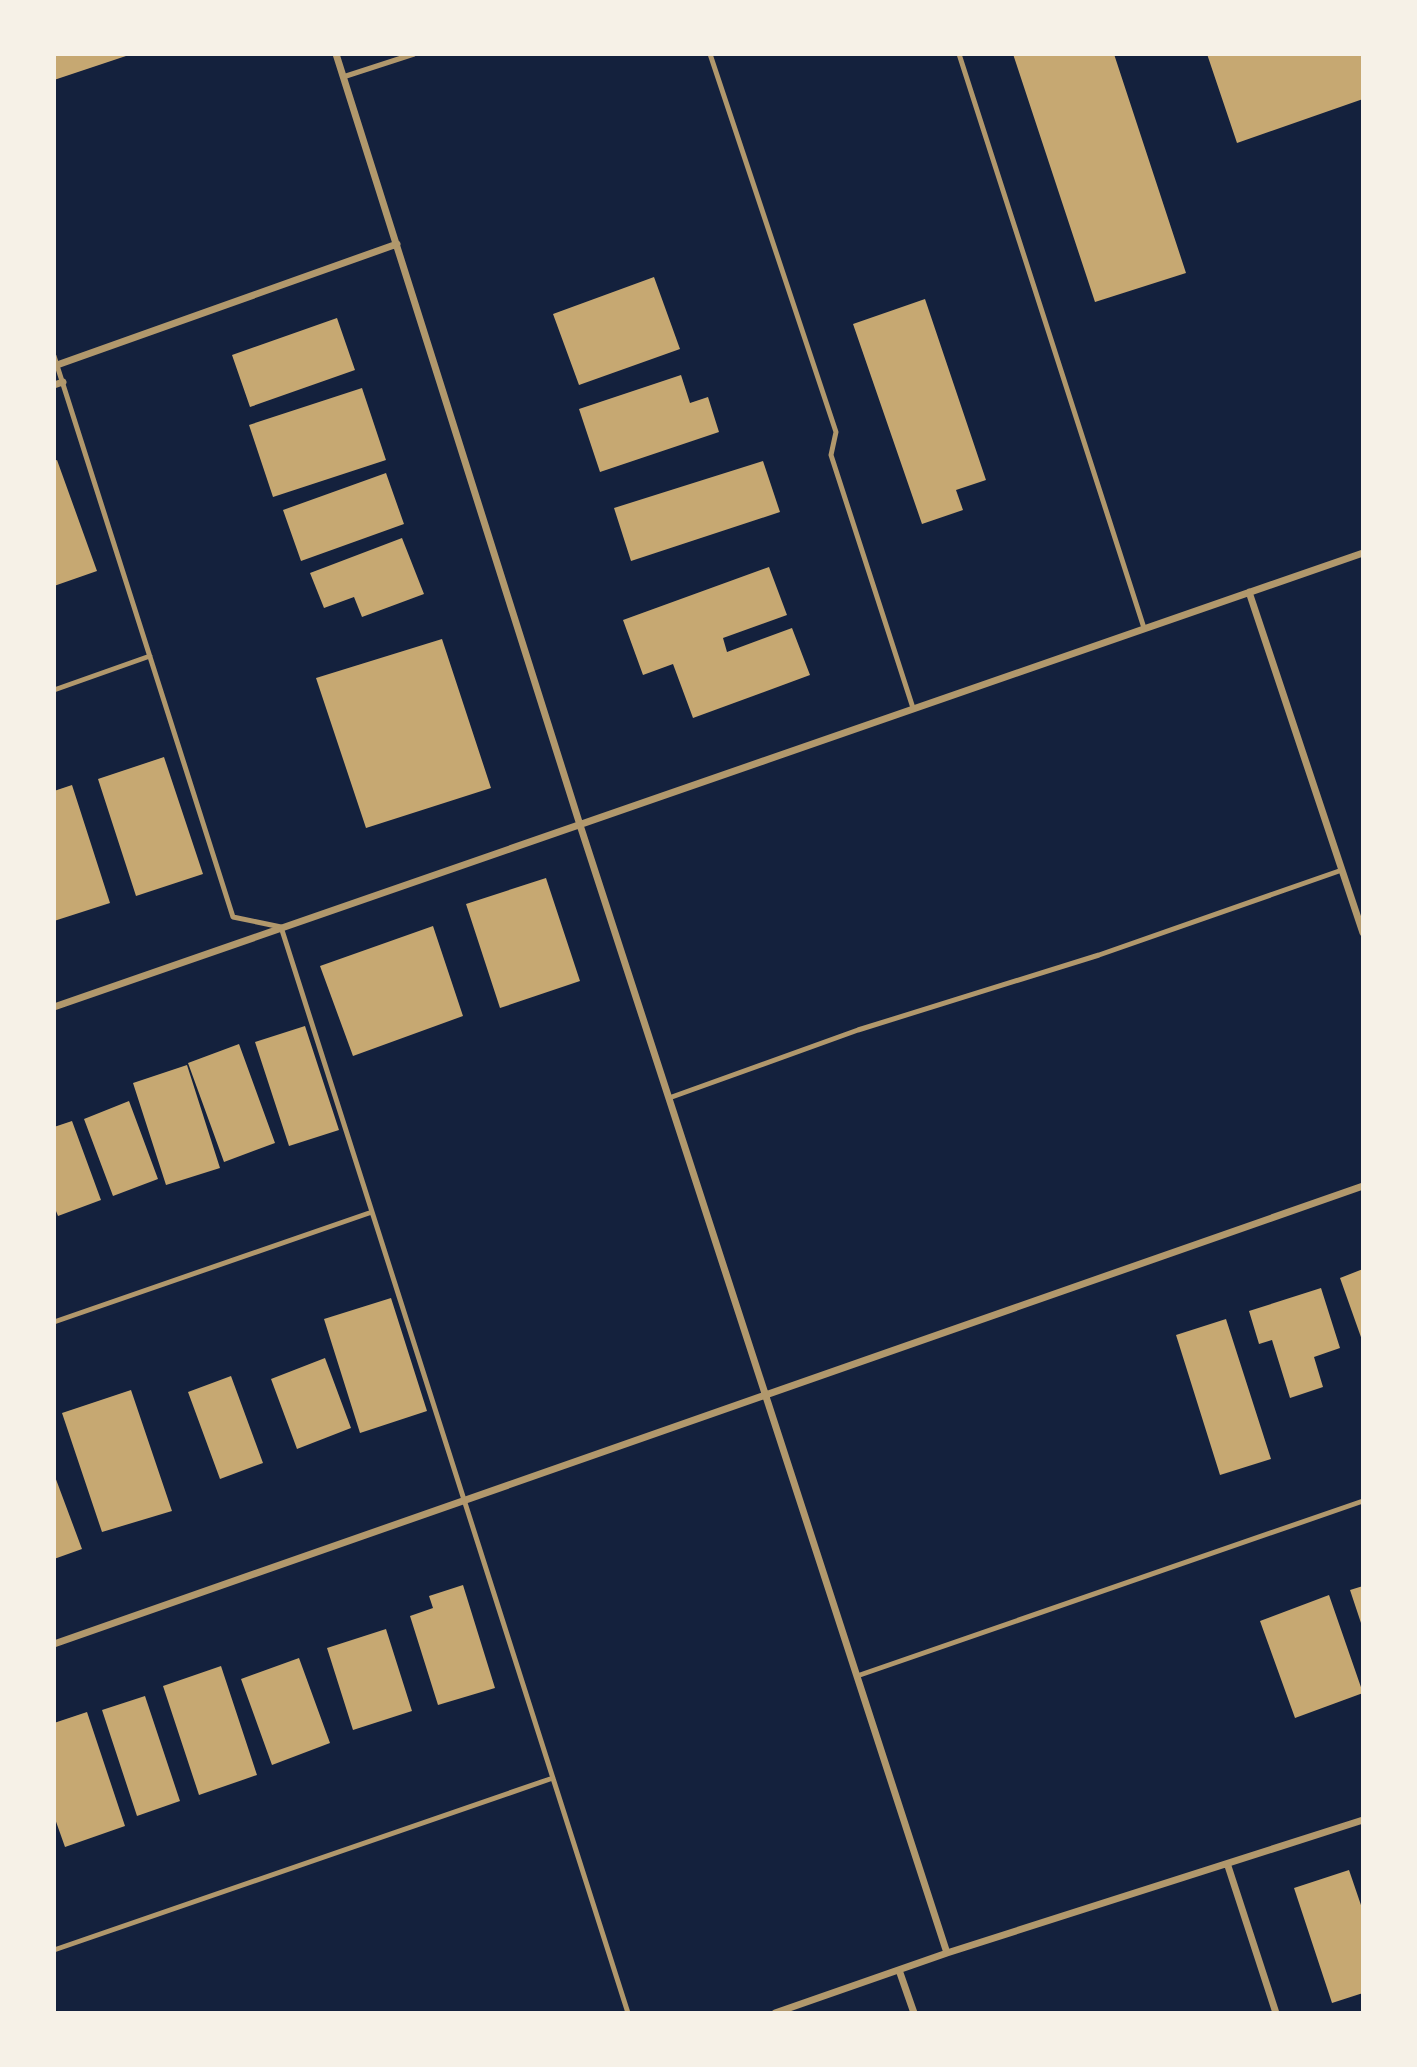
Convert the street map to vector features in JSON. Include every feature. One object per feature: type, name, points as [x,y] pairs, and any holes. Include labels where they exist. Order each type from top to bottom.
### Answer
[{"type":"street","points":[[336,54],[580,825],[947,1953]]},
{"type":"street","points":[[57,365],[397,244]]},
{"type":"street","points":[[54,385],[63,382]]},
{"type":"street","points":[[54,1007],[1363,553]]},
{"type":"street","points":[[1249,592],[1363,933]]},
{"type":"street","points":[[54,1644],[1363,1186]]},
{"type":"street","points":[[775,2013],[947,1953],[1363,1821]]},
{"type":"street","points":[[1228,1866],[1276,2013]]},
{"type":"street","points":[[899,1970],[914,2013]]},
{"type":"lane","points":[[343,77],[414,54]]},
{"type":"lane","points":[[710,54],[836,432],[831,455],[913,708]]},
{"type":"lane","points":[[959,54],[1144,628]]},
{"type":"lane","points":[[54,356],[233,917],[281,927],[628,2013]]},
{"type":"lane","points":[[54,690],[150,656]]},
{"type":"lane","points":[[669,1098],[858,1030],[1099,956],[1342,870]]},
{"type":"lane","points":[[54,1322],[372,1212]]},
{"type":"lane","points":[[857,1675],[1363,1501]]},
{"type":"lane","points":[[54,1950],[553,1778]]},
{"type":"building","points":[[54,54],[129,54],[129,55],[54,80]]},
{"type":"building","points":[[1013,54],[1114,54],[1186,273],[1095,302]]},
{"type":"building","points":[[1207,54],[1363,54],[1363,99],[1237,143]]},
{"type":"building","points":[[654,277],[680,349],[579,385],[553,314]]},
{"type":"building","points":[[925,299],[986,480],[956,490],[963,510],[922,524],[853,324]]},
{"type":"building","points":[[337,318],[355,370],[250,407],[232,355]]},
{"type":"building","points":[[681,375],[690,403],[708,397],[719,432],[600,472],[579,409]]},
{"type":"building","points":[[362,388],[386,460],[273,497],[249,425]]},
{"type":"building","points":[[57,460],[97,571],[54,586],[54,461]]},
{"type":"building","points":[[763,461],[780,512],[631,561],[614,508]]},
{"type":"building","points":[[386,473],[404,524],[301,561],[283,510]]},
{"type":"building","points":[[402,538],[424,594],[362,617],[354,597],[324,608],[310,573]]},
{"type":"building","points":[[769,567],[787,615],[723,638],[727,652],[792,628],[810,675],[693,718],[673,664],[643,675],[623,620]]},
{"type":"building","points":[[442,639],[491,788],[366,828],[316,678]]},
{"type":"building","points":[[164,757],[203,874],[136,896],[98,779]]},
{"type":"building","points":[[72,785],[110,903],[54,921],[54,791]]},
{"type":"building","points":[[546,878],[580,981],[500,1008],[466,904]]},
{"type":"building","points":[[433,926],[463,1016],[353,1056],[320,966]]},
{"type":"building","points":[[305,1026],[339,1130],[289,1146],[255,1042]]},
{"type":"building","points":[[239,1044],[275,1143],[224,1162],[188,1063]]},
{"type":"building","points":[[187,1065],[220,1168],[166,1185],[133,1083]]},
{"type":"building","points":[[129,1101],[158,1179],[113,1196],[84,1119]]},
{"type":"building","points":[[72,1121],[101,1200],[58,1216],[54,1206],[54,1127]]},
{"type":"building","points":[[1363,1269],[1363,1340],[1362,1340],[1340,1278]]},
{"type":"building","points":[[1321,1288],[1340,1348],[1314,1357],[1323,1387],[1290,1398],[1272,1340],[1259,1344],[1249,1311]]},
{"type":"building","points":[[391,1298],[427,1411],[360,1433],[324,1319]]},
{"type":"building","points":[[1226,1319],[1271,1459],[1220,1475],[1176,1335]]},
{"type":"building","points":[[325,1358],[351,1428],[297,1449],[271,1379]]},
{"type":"building","points":[[231,1376],[263,1463],[220,1479],[188,1392]]},
{"type":"building","points":[[131,1390],[172,1511],[102,1532],[62,1413]]},
{"type":"building","points":[[54,1474],[82,1549],[54,1559]]},
{"type":"building","points":[[463,1585],[495,1688],[438,1705],[410,1616],[433,1608],[429,1596]]},
{"type":"building","points":[[1363,1586],[1363,1626],[1362,1626],[1350,1590]]},
{"type":"building","points":[[1329,1595],[1363,1693],[1295,1718],[1260,1621]]},
{"type":"building","points":[[386,1629],[412,1711],[353,1730],[327,1648]]},
{"type":"building","points":[[299,1658],[330,1743],[272,1765],[241,1679]]},
{"type":"building","points":[[221,1666],[257,1775],[199,1795],[163,1686]]},
{"type":"building","points":[[145,1696],[180,1801],[137,1816],[102,1710]]},
{"type":"building","points":[[87,1712],[125,1826],[65,1847],[54,1816],[54,1723]]},
{"type":"building","points":[[1349,1870],[1363,1911],[1363,1993],[1332,2003],[1294,1888]]}]
